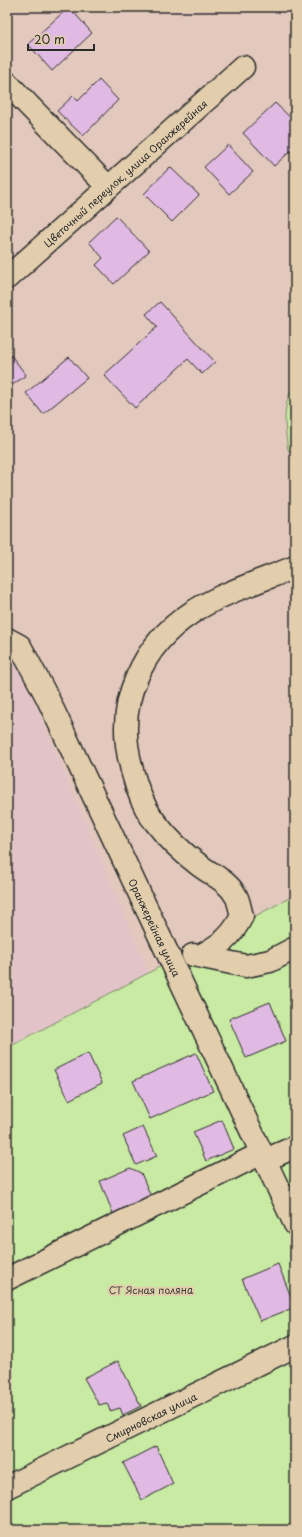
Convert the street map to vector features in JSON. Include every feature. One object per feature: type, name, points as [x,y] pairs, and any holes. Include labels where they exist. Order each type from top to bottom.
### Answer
[{"type":"street","name":"Цветочный переулок, улица Оранжерейная","points":[[7,278],[243,67]]},
{"type":"street","points":[[7,83],[108,187]]},
{"type":"street","points":[[200,956],[225,941],[235,930],[242,916],[240,909],[236,896],[225,883],[199,865],[173,844],[154,822],[139,791],[130,765],[125,733],[127,707],[132,687],[143,663],[158,640],[175,624],[197,608],[295,567]]},
{"type":"street","name":"Оранжерейная улица","points":[[7,639],[20,646],[47,697],[295,1224]]},
{"type":"street","points":[[168,953],[200,956],[246,966],[270,961],[295,948]]},
{"type":"street","points":[[7,1279],[264,1157],[295,1147]]},
{"type":"street","name":"Смирновская улица","points":[[7,1487],[295,1346]]},
{"type":"shaded area","points":[[7,654],[16,658],[149,973],[7,1048]]},
{"type":"green space","points":[[295,385],[295,453],[288,450],[285,416],[288,400]]},
{"type":"green space","name":"СТ Ясная поляна","points":[[295,895],[295,1530],[7,1530],[7,1048]]},
{"type":"building","points":[[69,7],[92,33],[52,71],[28,44]]},
{"type":"building","points":[[99,80],[118,100],[83,136],[57,111],[73,96],[78,101]]},
{"type":"building","points":[[275,103],[295,122],[295,147],[274,166],[243,133]]},
{"type":"building","points":[[228,145],[253,172],[229,194],[204,167]]},
{"type":"building","points":[[170,167],[199,195],[172,222],[144,194]]},
{"type":"building","points":[[116,216],[149,251],[114,284],[96,265],[103,258],[89,242]]},
{"type":"building","points":[[160,302],[215,362],[202,374],[188,359],[135,408],[104,375],[157,327],[146,314]]},
{"type":"building","points":[[7,350],[26,375],[7,389]]},
{"type":"building","points":[[69,357],[87,378],[43,414],[26,393]]},
{"type":"building","points":[[270,1002],[286,1041],[246,1058],[229,1019]]},
{"type":"building","points":[[88,1053],[102,1083],[69,1100],[54,1070]]},
{"type":"building","points":[[196,1053],[213,1091],[150,1119],[133,1081]]},
{"type":"building","points":[[222,1120],[234,1149],[206,1161],[193,1132]]},
{"type":"building","points":[[143,1127],[157,1156],[136,1165],[123,1136]]},
{"type":"building","points":[[130,1168],[141,1173],[152,1199],[114,1216],[100,1181]]},
{"type":"building","points":[[278,1264],[295,1307],[260,1321],[242,1279]]},
{"type":"building","points":[[118,1361],[141,1406],[123,1415],[120,1408],[110,1411],[107,1403],[99,1405],[84,1378]]},
{"type":"building","points":[[156,1446],[173,1484],[142,1500],[123,1463]]}]
